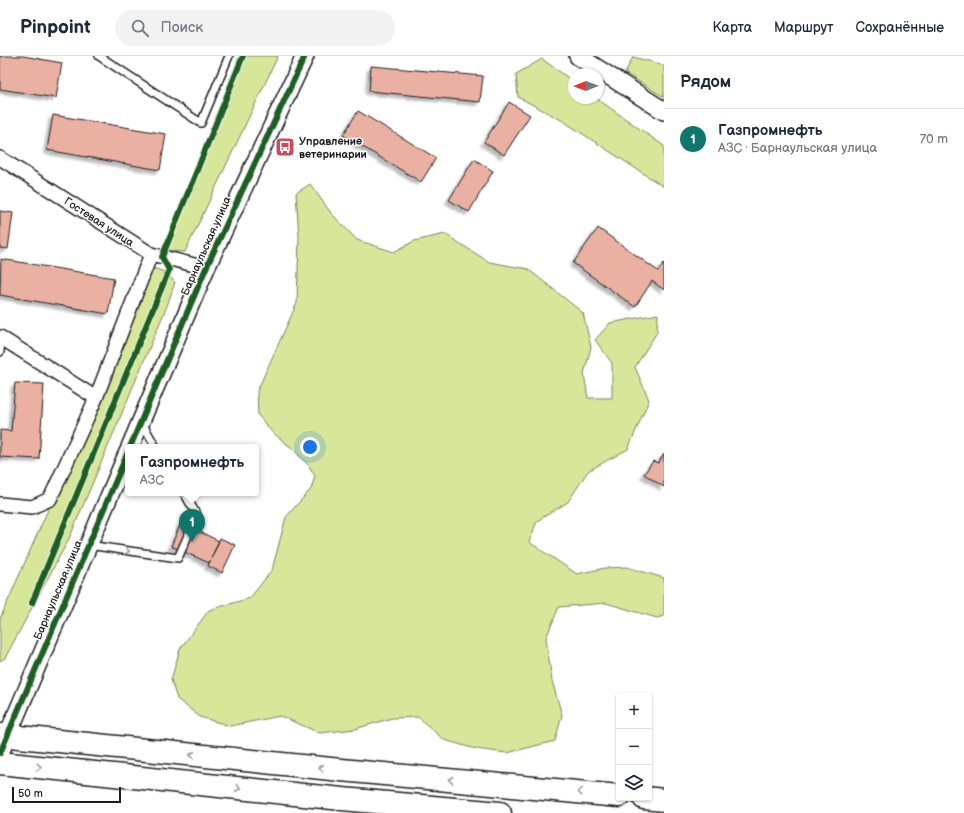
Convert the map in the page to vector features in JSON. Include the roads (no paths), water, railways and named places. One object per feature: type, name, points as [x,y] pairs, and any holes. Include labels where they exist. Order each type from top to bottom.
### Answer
[{"type":"highway","points":[[2,741],[616,796]]},
{"type":"highway","points":[[0,763],[342,799],[500,813]]},
{"type":"highway","points":[[652,799],[664,800]]},
{"type":"street","name":"Барнаульская улица","points":[[131,444],[206,268],[305,56]]},
{"type":"street","points":[[578,56],[664,111]]},
{"type":"street","name":"Гостевая улица","points":[[0,158],[151,254],[206,268]]},
{"type":"street","points":[[0,504],[32,507],[50,499],[96,398],[151,254]]},
{"type":"street","points":[[1,337],[96,398]]},
{"type":"street","name":"Барнаульская улица","points":[[2,741],[125,459]]},
{"type":"lane","points":[[99,56],[201,123],[229,56]]},
{"type":"lane","points":[[0,352],[1,337]]},
{"type":"lane","points":[[141,422],[154,444]]},
{"type":"lane","points":[[88,545],[178,558],[197,515],[186,496]]},
{"type":"place","name":"Управление ветеринарии","points":[[285,147]]},
{"type":"place","name":"Газпромнефть","points":[[192,542]]}]
